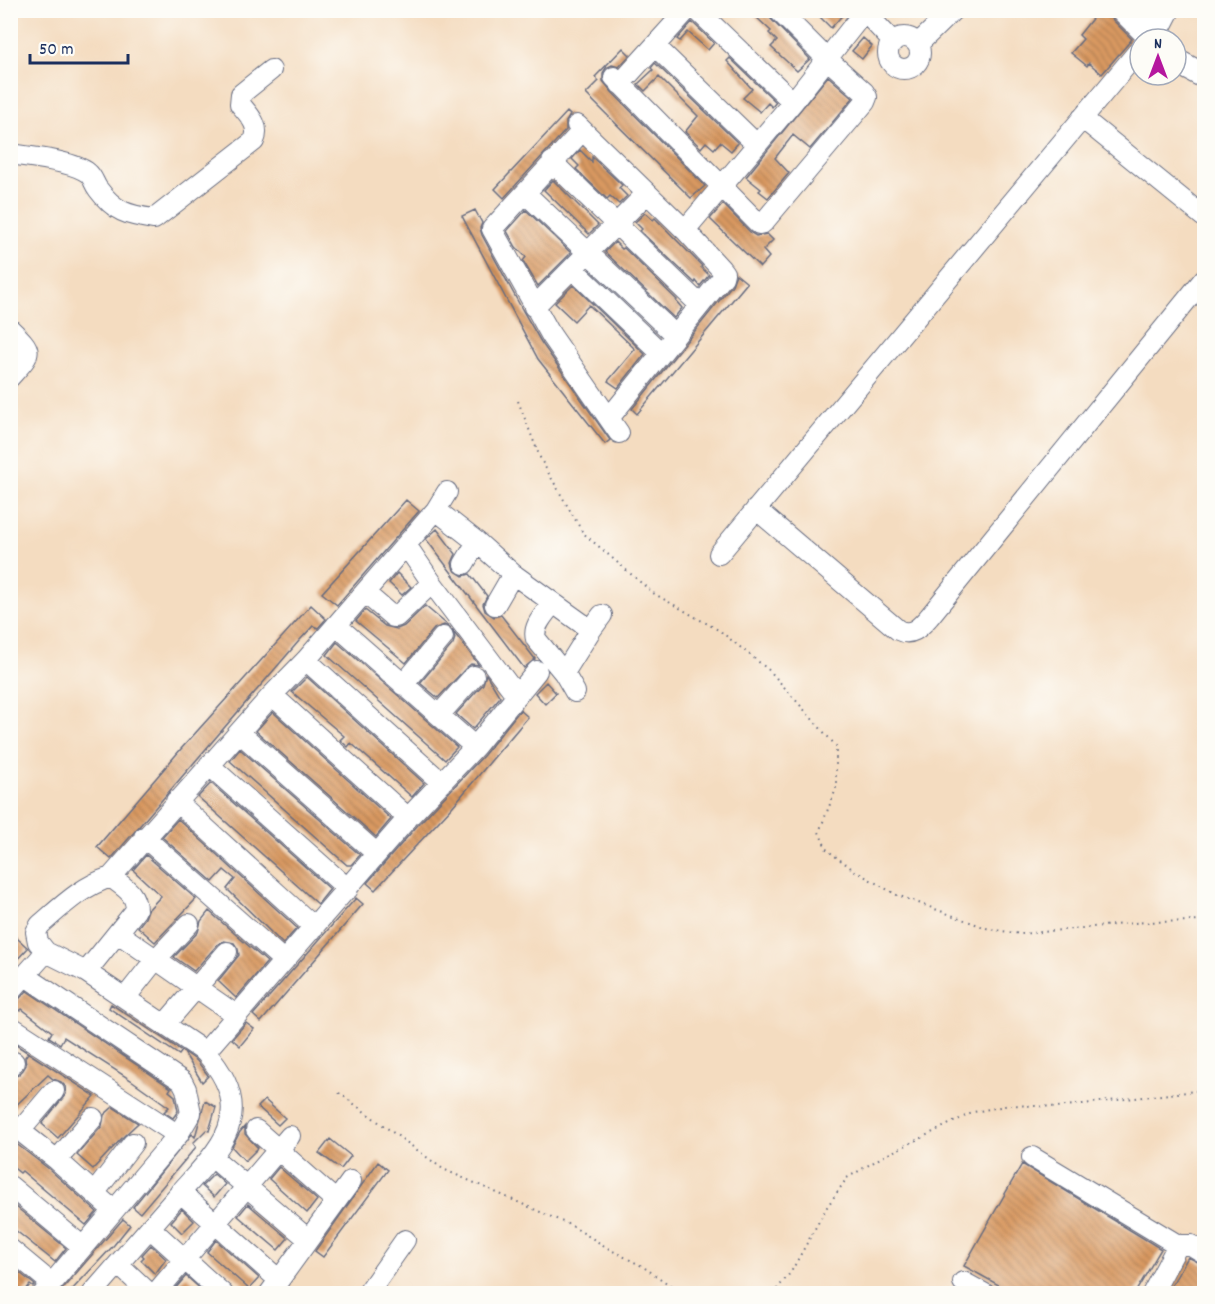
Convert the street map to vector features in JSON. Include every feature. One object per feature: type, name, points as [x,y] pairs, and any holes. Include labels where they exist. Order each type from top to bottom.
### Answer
[{"type":"main road","points":[[1123,11],[1140,27]]},
{"type":"main road","points":[[1188,67],[1204,75]]},
{"type":"street","points":[[687,10],[655,46],[617,80],[759,224],[763,223],[867,97],[778,10]]},
{"type":"street","points":[[697,10],[793,102]]},
{"type":"street","points":[[1155,27],[1170,10]]},
{"type":"street","points":[[684,230],[793,102],[864,11],[893,42]]},
{"type":"street","points":[[918,44],[953,11]]},
{"type":"street","points":[[905,36],[914,39],[920,46],[921,56],[916,64],[908,69],[899,68],[891,63],[888,54],[893,42],[896,38],[905,36]]},
{"type":"street","points":[[655,46],[756,144]]},
{"type":"street","points":[[719,554],[1128,60]]},
{"type":"street","points":[[10,154],[77,166],[90,174],[98,188],[116,208],[130,216],[154,219],[254,141],[257,133],[255,122],[240,104],[241,94],[271,70]]},
{"type":"street","points":[[1082,118],[1204,217]]},
{"type":"street","points":[[580,128],[684,230],[724,273],[661,353],[615,425],[551,335],[488,223],[525,193],[552,162],[580,128]]},
{"type":"street","points":[[552,162],[700,305]]},
{"type":"street","points":[[525,193],[675,335]]},
{"type":"street","points":[[534,306],[647,193]]},
{"type":"street","points":[[573,269],[661,353]]},
{"type":"street","points":[[756,509],[898,630],[911,633],[929,617],[1204,279]]},
{"type":"street","points":[[10,330],[26,345],[29,351],[27,358],[10,377]]},
{"type":"street","points":[[92,1293],[212,1157],[230,1124],[232,1106],[226,1082],[218,1066],[205,1052],[86,972],[46,952],[38,942],[36,932],[40,925],[76,894],[96,882],[111,877],[176,801],[365,593],[436,510],[447,492]]},
{"type":"street","points":[[436,510],[552,604],[596,622],[564,673]]},
{"type":"street","points":[[465,564],[477,542]]},
{"type":"street","points":[[406,545],[517,696]]},
{"type":"street","points":[[495,605],[513,574]]},
{"type":"street","points":[[365,593],[393,617],[396,617],[432,583]]},
{"type":"street","points":[[552,604],[534,634],[564,673],[575,692]]},
{"type":"street","points":[[336,625],[475,747]]},
{"type":"street","points":[[403,685],[443,637]]},
{"type":"street","points":[[306,660],[441,782]]},
{"type":"street","points":[[205,1052],[348,890],[408,818],[475,747],[537,671]]},
{"type":"street","points":[[439,715],[474,676]]},
{"type":"street","points":[[272,695],[408,818]]},
{"type":"street","points":[[240,733],[377,854]]},
{"type":"street","points":[[209,765],[348,890]]},
{"type":"street","points":[[176,801],[314,927]]},
{"type":"street","points":[[144,837],[284,961]]},
{"type":"street","points":[[86,972],[136,910],[136,901],[132,893],[111,877]]},
{"type":"street","points":[[125,998],[155,960],[189,924]]},
{"type":"street","points":[[118,933],[236,1015]]},
{"type":"street","points":[[10,992],[46,952]]},
{"type":"street","points":[[165,1024],[227,952]]},
{"type":"street","points":[[10,1250],[47,1288],[178,1134],[191,1113],[182,1081],[24,975]]},
{"type":"street","points":[[10,1026],[178,1134]]},
{"type":"street","points":[[54,1091],[15,1127],[95,1192],[113,1210]]},
{"type":"street","points":[[57,1160],[93,1118]]},
{"type":"street","points":[[256,1130],[284,1143],[336,1201]]},
{"type":"street","points":[[95,1192],[133,1143]]},
{"type":"street","points":[[155,1293],[284,1143]]},
{"type":"street","points":[[212,1157],[308,1239]]},
{"type":"street","points":[[1032,1157],[1178,1245],[1191,1245],[1204,1253]]},
{"type":"street","points":[[180,1192],[215,1222],[274,1287],[351,1181]]},
{"type":"street","points":[[10,1186],[82,1247]]},
{"type":"street","points":[[150,1228],[223,1293]]},
{"type":"street","points":[[367,1293],[405,1240]]},
{"type":"street","points":[[1152,1293],[1178,1245]]},
{"type":"street","points":[[118,1264],[150,1293]]},
{"type":"street","points":[[963,1282],[985,1293]]},
{"type":"path","points":[[518,401],[541,460],[583,532],[653,593],[720,632],[770,671],[836,746],[836,789],[819,832],[827,850],[855,871],[897,895],[989,929],[1021,934],[1145,922],[1204,921]]},
{"type":"path","points":[[773,1293],[791,1272],[827,1207],[847,1178],[882,1157],[974,1113],[1010,1105],[1057,1107],[1204,1090]]},
{"type":"path","points":[[339,1093],[443,1169],[572,1226],[642,1266],[683,1293]]},
{"type":"building","points":[[761,10],[766,12],[810,59],[797,71],[771,47],[777,41],[769,33],[771,31],[755,16]]},
{"type":"building","points":[[813,10],[847,10],[831,28]]},
{"type":"building","points":[[1099,10],[1109,10],[1113,20],[1128,35],[1128,44],[1102,74],[1089,63],[1087,66],[1071,53],[1083,39],[1079,35]]},
{"type":"building","points":[[692,22],[714,43],[708,50],[688,32],[680,41],[677,39]]},
{"type":"building","points":[[863,38],[872,46],[862,59],[852,51]]},
{"type":"building","points":[[623,48],[630,55],[619,67],[612,65],[606,68],[603,81],[705,186],[691,198],[586,94],[599,81],[595,77]]},
{"type":"building","points":[[730,58],[776,102],[772,107],[768,103],[760,112],[743,98],[752,89],[727,61]]},
{"type":"building","points":[[655,63],[738,143],[731,151],[720,142],[714,149],[706,142],[701,148],[685,132],[698,116],[659,77],[645,91],[638,84],[653,70],[651,68]]},
{"type":"building","points":[[828,76],[853,98],[810,149],[793,135],[775,158],[789,173],[768,198],[746,177]]},
{"type":"building","points":[[567,112],[570,115],[566,122],[566,130],[504,198],[495,189]]},
{"type":"building","points":[[580,150],[592,162],[592,157],[622,185],[619,188],[627,196],[619,204],[610,196],[607,199],[576,169],[579,166],[572,159]]},
{"type":"building","points":[[553,180],[598,225],[589,234],[544,190]]},
{"type":"building","points":[[723,204],[751,233],[756,236],[767,234],[773,240],[763,250],[769,257],[760,267],[710,219]]},
{"type":"building","points":[[475,210],[482,223],[480,228],[482,235],[523,311],[541,342],[610,440],[605,444],[538,359],[462,216]]},
{"type":"building","points":[[526,210],[571,253],[538,286],[523,261],[526,257],[516,247],[507,231]]},
{"type":"building","points":[[645,213],[653,220],[655,218],[709,275],[700,286],[640,231],[642,229],[635,222]]},
{"type":"building","points":[[615,242],[677,300],[682,308],[674,318],[605,252]]},
{"type":"building","points":[[736,274],[747,283],[637,414],[632,409],[732,285]]},
{"type":"building","points":[[573,285],[645,354],[618,388],[608,381],[635,349],[589,305],[574,321],[555,303]]},
{"type":"building","points":[[406,500],[419,511],[337,605],[322,593]]},
{"type":"building","points":[[437,529],[456,554],[452,563],[454,570],[463,576],[470,574],[487,596],[483,604],[485,611],[494,617],[501,615],[535,659],[524,668],[426,539]]},
{"type":"building","points":[[397,573],[411,587],[402,595],[389,583]]},
{"type":"building","points":[[311,605],[326,619],[318,628],[313,626],[299,641],[111,859],[97,847],[181,749]]},
{"type":"building","points":[[425,606],[451,628],[444,625],[434,629],[406,663],[356,621],[365,610],[385,626],[397,629],[404,626]]},
{"type":"building","points":[[452,630],[479,665],[471,664],[466,668],[438,698],[420,683],[453,644],[455,638]]},
{"type":"building","points":[[337,642],[457,747],[445,760],[327,655]]},
{"type":"building","points":[[486,674],[500,697],[473,729],[456,714],[483,684]]},
{"type":"building","points":[[307,677],[424,783],[412,797],[351,743],[348,747],[340,740],[344,736],[292,692]]},
{"type":"building","points":[[546,682],[556,693],[545,704],[535,693]]},
{"type":"building","points":[[520,710],[528,717],[452,807],[375,890],[367,883],[484,755]]},
{"type":"building","points":[[273,712],[391,819],[376,837],[256,731]]},
{"type":"building","points":[[240,749],[360,855],[351,865],[347,865],[230,761]]},
{"type":"building","points":[[211,783],[330,889],[318,904],[198,797]]},
{"type":"building","points":[[178,819],[297,928],[283,944],[227,889],[235,879],[224,870],[213,882],[162,837]]},
{"type":"building","points":[[146,855],[196,899],[155,942],[138,927],[148,910],[161,896],[133,870]]},
{"type":"building","points":[[356,898],[363,904],[261,1022],[253,1015]]},
{"type":"building","points":[[209,911],[267,962],[236,998],[218,981],[239,955],[234,943],[224,941],[218,944],[194,971],[174,957],[198,932],[201,921]]},
{"type":"building","points":[[10,932],[28,948],[10,967]]},
{"type":"building","points":[[27,991],[171,1088],[169,1091],[175,1096],[178,1111],[173,1118],[164,1112],[169,1107],[131,1080],[64,1037],[60,1044],[49,1037],[52,1032],[22,1009],[20,1011],[11,1004]]},
{"type":"building","points":[[111,1004],[182,1051],[179,1055],[109,1008]]},
{"type":"building","points":[[246,1023],[254,1029],[240,1046],[232,1039]]},
{"type":"building","points":[[10,1041],[95,1096],[58,1138],[42,1124],[66,1094],[65,1086],[61,1082],[48,1075],[10,1111],[10,1078],[23,1070],[28,1053]]},
{"type":"building","points":[[183,1051],[197,1061],[207,1074],[208,1076],[202,1082]]},
{"type":"building","points":[[265,1100],[285,1118],[278,1125],[258,1107]]},
{"type":"building","points":[[205,1101],[216,1107],[209,1131],[206,1130],[193,1143],[196,1147],[140,1213],[133,1207],[192,1134],[195,1137]]},
{"type":"building","points":[[113,1107],[138,1123],[93,1169],[77,1155],[102,1126],[104,1115]]},
{"type":"building","points":[[245,1126],[245,1134],[258,1148],[245,1161],[232,1147]]},
{"type":"building","points":[[10,1139],[49,1169],[97,1212],[86,1225],[22,1171],[20,1173],[10,1165]]},
{"type":"building","points":[[330,1139],[351,1156],[341,1169],[319,1153]]},
{"type":"building","points":[[378,1162],[388,1170],[323,1257],[315,1251]]},
{"type":"building","points":[[1022,1164],[1161,1249],[1135,1293],[1013,1293],[964,1266]]},
{"type":"building","points":[[279,1167],[317,1200],[307,1213],[269,1179]]},
{"type":"building","points":[[214,1174],[225,1184],[214,1197],[202,1186]]},
{"type":"building","points":[[10,1202],[66,1248],[55,1262],[10,1226]]},
{"type":"building","points":[[248,1204],[288,1238],[278,1250],[238,1216]]},
{"type":"building","points":[[182,1209],[194,1221],[182,1233],[171,1222]]},
{"type":"building","points":[[123,1219],[130,1225],[114,1245],[69,1293],[59,1293]]},
{"type":"building","points":[[216,1240],[259,1278],[249,1289],[207,1252]]},
{"type":"building","points":[[151,1245],[166,1259],[155,1274],[141,1260],[144,1257],[142,1255]]},
{"type":"building","points":[[1188,1257],[1204,1265],[1204,1293],[1167,1293]]},
{"type":"building","points":[[10,1265],[35,1285],[33,1287],[30,1285],[23,1293],[10,1293]]},
{"type":"building","points":[[186,1276],[205,1293],[180,1293],[175,1289]]}]
